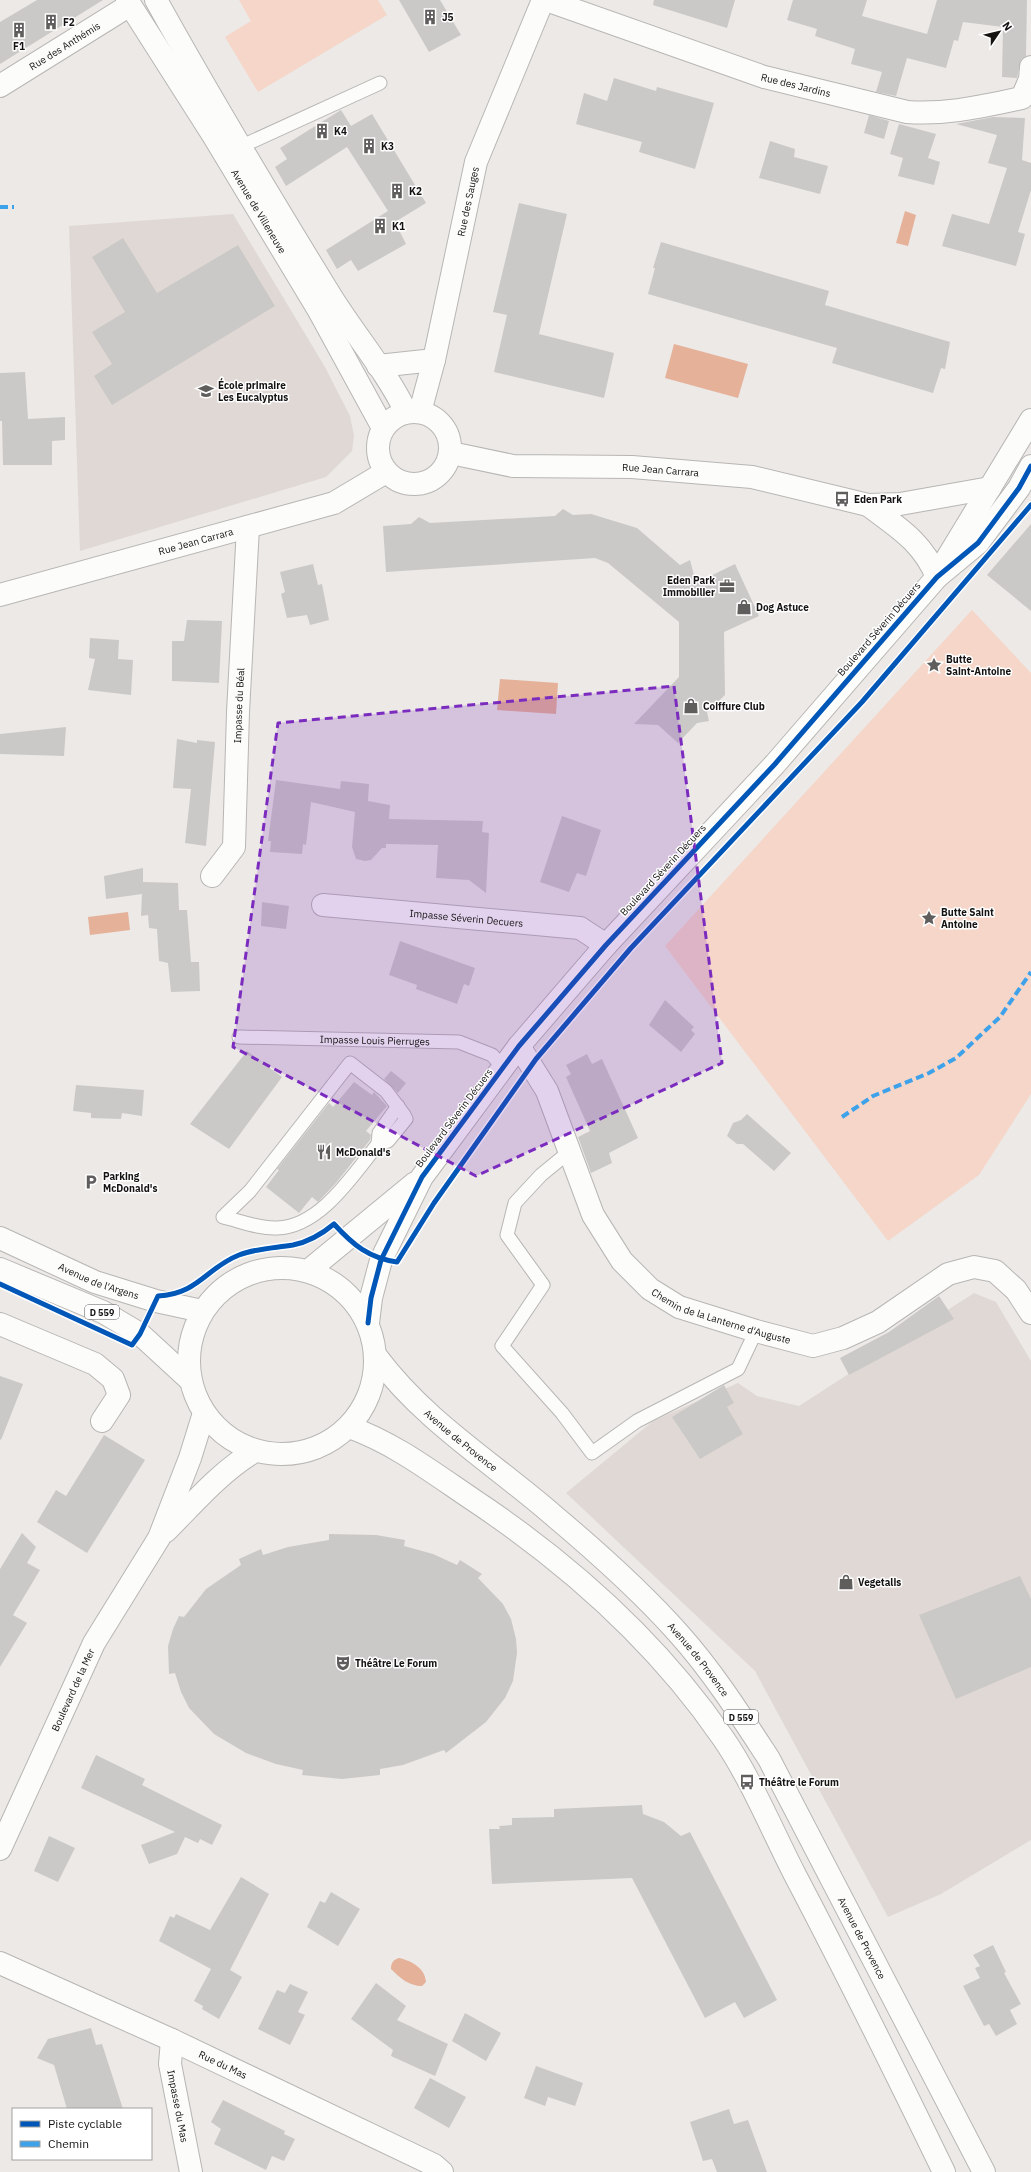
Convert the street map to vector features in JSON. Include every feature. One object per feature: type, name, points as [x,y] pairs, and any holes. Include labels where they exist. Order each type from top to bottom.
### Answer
[{"type":"street","name":"Avenue de Villeneuve","points":[[156,0],[240,147],[333,300],[378,366],[413,412]]},
{"type":"street","name":"Rue des Jardins","points":[[544,0],[764,76],[907,112],[929,114],[951,112],[1022,98],[1030,79],[1031,67]]},
{"type":"street","name":"Rue des Sauges","points":[[413,412],[434,360],[476,162],[544,0]]},
{"type":"street","name":"Avenue de Villeneuve","points":[[128,3],[213,136],[318,309],[383,428]]},
{"type":"street","name":"Rue des Anthémis","points":[[0,86],[128,3]]},
{"type":"street","points":[[378,366],[434,360]]},
{"type":"street","points":[[413,412],[434,417],[444,427],[450,440],[451,453],[447,465],[439,476],[427,483],[414,485],[399,482],[386,472],[379,458],[378,443],[383,428],[393,418],[413,412]]},
{"type":"street","name":"Boulevard Séverin Décuers","points":[[937,577],[1031,420]]},
{"type":"street","name":"Rue Jean Carrara","points":[[451,453],[513,466],[632,467],[752,477],[868,505],[900,504],[990,488]]},
{"type":"street","name":"Boulevard Séverin Décuers","points":[[368,1323],[371,1298],[381,1260],[422,1177],[519,1046],[606,945],[775,764],[937,577],[978,543],[1025,484],[1031,466]]},
{"type":"street","name":"Rue Jean Carrara","points":[[0,595],[334,503],[386,472]]},
{"type":"street","name":"Rue Jean Carrara","points":[[868,505],[913,538],[931,562],[937,577]]},
{"type":"street","name":"Impasse du Béal","points":[[212,876],[234,847],[238,712],[248,527]]},
{"type":"street","name":"Impasse Séverin Decuers","points":[[323,905],[580,928],[606,945]]},
{"type":"street","name":"Chemin de la Lanterne d'Auguste","points":[[519,1046],[547,1091],[593,1215],[622,1261],[650,1289],[679,1307],[756,1331],[813,1346],[843,1338],[878,1322],[948,1274],[974,1267],[995,1271],[1016,1290],[1031,1313]]},
{"type":"street","name":"Boulevard Séverin Décuers","points":[[308,1271],[422,1177]]},
{"type":"street","name":"Avenue de l'Argens","points":[[0,1238],[95,1282],[156,1300],[202,1311]]},
{"type":"street","points":[[284,1267],[308,1271],[333,1282],[353,1300],[368,1323],[376,1356],[373,1382],[364,1406],[349,1427],[333,1440],[315,1449],[296,1454],[275,1455],[255,1451],[235,1442],[224,1434],[204,1413],[195,1397],[190,1380],[189,1344],[202,1311],[218,1292],[237,1278],[254,1272],[284,1267]]},
{"type":"street","name":"D 559","points":[[0,1269],[103,1312],[140,1334],[190,1380]]},
{"type":"street","points":[[0,1324],[95,1364],[113,1379],[119,1395],[102,1422]]},
{"type":"street","name":"Avenue de Provence","points":[[376,1356],[415,1402],[447,1432],[552,1514],[618,1573],[679,1634],[734,1705],[769,1759],[984,2172]]},
{"type":"street","name":"Boulevard de la Mer","points":[[0,1849],[94,1643],[159,1538],[190,1458],[204,1413]]},
{"type":"street","name":"D 559","points":[[349,1427],[389,1444],[502,1519],[569,1570],[628,1625],[684,1687],[724,1740],[747,1782],[856,1992],[944,2172]]},
{"type":"street","name":"Boulevard de la Mer","points":[[159,1538],[222,1474],[236,1462],[255,1451]]},
{"type":"street","name":"Rue du Mas","points":[[0,1963],[172,2040],[434,2165],[442,2172]]},
{"type":"street","name":"Impasse du Mas","points":[[172,2040],[170,2064],[191,2172]]},
{"type":"lane","points":[[240,147],[380,83]]},
{"type":"lane","name":"Impasse Louis Pierruges","points":[[239,1037],[459,1042],[492,1055],[503,1067]]},
{"type":"lane","points":[[350,1063],[386,1091],[406,1119],[388,1141],[378,1144],[320,1211],[304,1221],[290,1227],[276,1229],[223,1217],[250,1191],[350,1063]]},
{"type":"lane","points":[[569,1152],[541,1175],[515,1203],[507,1236],[543,1285],[502,1346],[562,1413],[592,1453],[636,1421],[738,1369],[756,1331]]},
{"type":"highlighted area","points":[[674,686],[722,1063],[476,1176],[233,1047],[278,723]]},
{"type":"shaded area","points":[[239,0],[378,0],[387,15],[258,92],[225,37],[251,21]]},
{"type":"shaded area","points":[[905,211],[916,215],[908,246],[896,243]]},
{"type":"shaded area","name":"École primaire Les Eucalyptus","points":[[233,214],[325,367],[350,416],[354,436],[352,451],[326,477],[80,551],[69,226]]},
{"type":"shaded area","points":[[674,344],[748,364],[738,398],[665,378]]},
{"type":"shaded area","points":[[972,610],[1031,673],[1031,1094],[979,1175],[888,1241],[665,946]]},
{"type":"shaded area","points":[[500,679],[558,683],[556,714],[497,710]]},
{"type":"shaded area","points":[[128,912],[130,930],[90,935],[88,917]]},
{"type":"shaded area","name":"Vegetalis","points":[[974,1293],[996,1302],[1031,1361],[1031,1840],[941,1894],[888,1917],[755,1671],[566,1493],[653,1421],[738,1383],[757,1396],[799,1406]]},
{"type":"shaded area","points":[[399,1958],[413,1963],[420,1969],[426,1982],[422,1986],[409,1983],[391,1969],[393,1962]]},
{"type":"building","points":[[37,0],[103,0],[0,64],[0,22]]},
{"type":"building","name":"J5","points":[[399,0],[440,0],[461,35],[429,52]]},
{"type":"building","points":[[654,0],[735,0],[727,28],[653,5]]},
{"type":"building","points":[[793,0],[867,0],[862,16],[927,34],[937,0],[1027,0],[1026,56],[1021,60],[1017,78],[1002,77],[1003,27],[963,22],[958,41],[954,40],[946,68],[907,58],[896,96],[876,92],[882,72],[851,64],[855,49],[815,36],[817,29],[787,20]]},
{"type":"building","points":[[614,78],[656,91],[657,87],[714,103],[695,169],[639,152],[642,142],[576,124],[584,93],[607,101]]},
{"type":"building","points":[[341,110],[351,126],[372,114],[426,203],[395,222],[406,244],[358,271],[351,260],[337,269],[326,250],[388,211],[347,147],[286,186],[275,167],[287,159],[280,148]]},
{"type":"building","points":[[869,115],[889,121],[884,139],[864,133]]},
{"type":"building","points":[[993,117],[1025,118],[1022,160],[1031,163],[1031,190],[1018,232],[1025,234],[1016,266],[942,246],[952,214],[989,224],[1007,168],[988,163],[997,135],[956,124]]},
{"type":"building","points":[[899,124],[936,134],[928,158],[940,162],[934,185],[898,176],[903,158],[890,154]]},
{"type":"building","points":[[770,141],[795,149],[794,157],[828,166],[820,194],[759,178]]},
{"type":"building","points":[[519,203],[567,214],[539,334],[614,353],[604,398],[494,372],[507,315],[493,312]]},
{"type":"building","points":[[123,238],[157,293],[238,245],[275,306],[112,405],[94,376],[112,364],[92,332],[125,312],[92,257]]},
{"type":"building","points":[[661,242],[829,291],[825,305],[950,342],[945,369],[941,368],[933,393],[832,363],[837,348],[648,294],[655,268],[653,268]]},
{"type":"building","points":[[25,372],[28,419],[65,417],[65,440],[52,441],[52,465],[3,465],[2,421],[0,421],[0,373]]},
{"type":"building","points":[[563,509],[573,515],[591,514],[637,528],[680,565],[690,560],[696,583],[735,564],[759,616],[724,632],[725,695],[707,712],[709,721],[697,723],[678,743],[658,725],[634,724],[679,677],[679,622],[608,563],[595,558],[386,572],[383,526],[411,524],[419,517],[430,523],[555,516]]},
{"type":"building","points":[[1031,524],[1031,611],[987,575]]},
{"type":"building","points":[[313,564],[318,585],[322,584],[329,620],[310,625],[307,615],[287,618],[281,594],[285,592],[280,572]]},
{"type":"building","points":[[187,620],[222,621],[219,683],[172,681],[172,641],[184,641]]},
{"type":"building","points":[[90,638],[119,640],[118,659],[133,660],[131,695],[88,690],[95,659],[89,658]]},
{"type":"building","points":[[66,727],[64,756],[0,754],[0,734]]},
{"type":"building","points":[[177,739],[197,743],[197,740],[215,742],[206,846],[185,843],[191,789],[173,788]]},
{"type":"building","points":[[276,780],[340,789],[341,781],[369,784],[368,801],[390,805],[389,819],[483,821],[482,832],[489,833],[486,893],[469,880],[436,878],[438,845],[386,844],[386,848],[382,848],[371,860],[365,861],[356,859],[352,847],[355,812],[311,802],[306,845],[303,844],[302,854],[270,852],[271,841],[268,841]]},
{"type":"building","points":[[562,816],[601,830],[586,876],[577,873],[569,892],[540,882]]},
{"type":"building","points":[[143,868],[143,882],[178,883],[179,910],[187,910],[191,962],[199,962],[200,991],[171,992],[168,963],[159,961],[157,929],[149,928],[148,915],[141,916],[142,894],[106,899],[104,876]]},
{"type":"building","points":[[262,902],[289,906],[286,929],[261,926]]},
{"type":"building","points":[[400,941],[475,968],[469,986],[464,984],[457,1004],[416,989],[417,985],[389,975]]},
{"type":"building","points":[[665,1000],[694,1027],[691,1030],[695,1034],[681,1052],[649,1025]]},
{"type":"building","points":[[247,1051],[282,1077],[229,1149],[190,1124]]},
{"type":"building","points":[[587,1054],[592,1064],[602,1059],[638,1138],[609,1153],[612,1163],[591,1173],[578,1137],[590,1131],[566,1077],[571,1074],[566,1065]]},
{"type":"building","points":[[391,1071],[406,1083],[398,1093],[384,1079]]},
{"type":"building","name":"McDonald's","points":[[354,1082],[372,1095],[374,1092],[387,1106],[366,1131],[371,1135],[370,1140],[336,1183],[318,1202],[312,1197],[299,1213],[266,1187],[279,1170],[277,1169],[329,1103],[333,1107]]},
{"type":"building","points":[[76,1085],[144,1090],[142,1116],[122,1113],[121,1119],[91,1118],[91,1113],[73,1111]]},
{"type":"building","points":[[747,1114],[791,1153],[774,1171],[743,1144],[737,1144],[727,1136],[733,1123],[741,1120]]},
{"type":"building","points":[[939,1296],[954,1319],[849,1375],[840,1358],[889,1332]]},
{"type":"building","points":[[0,1376],[23,1384],[1,1440],[0,1439]]},
{"type":"building","points":[[724,1385],[734,1403],[727,1407],[743,1434],[700,1459],[672,1417]]},
{"type":"building","points":[[104,1435],[145,1460],[87,1553],[37,1522],[56,1490],[66,1496]]},
{"type":"building","points":[[22,1533],[36,1547],[27,1563],[40,1570],[13,1615],[27,1623],[0,1667],[0,1569]]},
{"type":"building","name":"Théâtre Le Forum","points":[[329,1534],[376,1535],[405,1540],[404,1546],[433,1554],[457,1565],[460,1560],[482,1574],[478,1578],[503,1604],[511,1619],[516,1639],[517,1653],[513,1681],[505,1698],[486,1722],[446,1753],[444,1750],[403,1765],[380,1769],[380,1775],[342,1779],[302,1775],[303,1770],[276,1764],[246,1753],[214,1734],[189,1708],[181,1692],[175,1673],[169,1674],[168,1646],[179,1616],[184,1617],[206,1589],[241,1565],[239,1559],[261,1549],[263,1555],[288,1547],[329,1540]]},
{"type":"building","points":[[1020,1576],[1031,1599],[1031,1667],[956,1699],[919,1615]]},
{"type":"building","points":[[96,1755],[145,1779],[142,1785],[222,1825],[212,1845],[200,1839],[198,1843],[185,1837],[177,1854],[149,1864],[141,1845],[175,1832],[81,1788]]},
{"type":"building","points":[[642,1805],[643,1814],[664,1822],[681,1836],[690,1832],[777,2000],[744,2018],[735,2002],[705,2018],[632,1878],[492,1884],[489,1829],[500,1829],[499,1826],[512,1825],[512,1818],[554,1817],[554,1809]]},
{"type":"building","points":[[49,1836],[75,1848],[58,1882],[34,1871]]},
{"type":"building","points":[[241,1877],[269,1894],[230,1970],[242,1977],[219,2019],[202,2009],[203,2006],[194,2001],[211,1969],[159,1941],[170,1916],[174,1918],[176,1914],[210,1930]]},
{"type":"building","points":[[331,1892],[360,1909],[338,1946],[307,1927],[320,1901],[325,1903]]},
{"type":"building","points":[[993,1945],[1006,1972],[1004,1973],[1021,2004],[1010,2010],[1017,2024],[996,2036],[989,2024],[984,2026],[963,1986],[980,1978],[975,1968],[980,1966],[973,1955]]},
{"type":"building","points":[[376,1983],[406,2006],[397,2020],[448,2044],[435,2076],[391,2056],[393,2050],[351,2019]]},
{"type":"building","points":[[290,1984],[308,1992],[298,2012],[305,2015],[290,2045],[258,2029],[277,1990],[285,1993]]},
{"type":"building","points":[[465,2013],[501,2033],[486,2061],[452,2041]]},
{"type":"building","points":[[91,2028],[96,2045],[102,2044],[123,2108],[67,2108],[54,2065],[37,2058],[48,2039]]},
{"type":"building","points":[[536,2066],[583,2083],[575,2106],[548,2097],[545,2106],[524,2098]]},
{"type":"building","points":[[430,2078],[466,2097],[449,2128],[414,2108]]},
{"type":"building","points":[[223,2100],[285,2131],[284,2134],[295,2139],[284,2161],[272,2156],[266,2170],[214,2144],[221,2129],[211,2122]]},
{"type":"building","points":[[729,2109],[734,2124],[748,2120],[767,2172],[717,2172],[712,2159],[703,2161],[690,2122]]},
{"type":"marked path","points":[[0,207],[14,207]]},
{"type":"marked path","points":[[842,1117],[873,1096],[929,1073],[956,1058],[1000,1017],[1031,972]]},
{"type":"cycle path","points":[[368,1323],[371,1298],[381,1260],[422,1177],[519,1046],[606,945],[775,764],[937,577],[978,543],[1019,488],[1031,466]]},
{"type":"cycle path","points":[[0,1284],[132,1345],[140,1334],[158,1296],[183,1291],[193,1286],[228,1260],[239,1255],[259,1250],[299,1244],[315,1237],[334,1224],[355,1244],[370,1254],[397,1262],[434,1203],[536,1059],[631,948],[862,702],[1031,505]]},
{"type":"place","name":"J5","points":[[430,17]]},
{"type":"place","name":"F2","points":[[51,22]]},
{"type":"place","name":"F1","points":[[19,30]]},
{"type":"place","name":"K4","points":[[322,131]]},
{"type":"place","name":"K3","points":[[369,146]]},
{"type":"place","name":"K2","points":[[397,191]]},
{"type":"place","name":"K1","points":[[380,226]]},
{"type":"place","name":"École primaire Les Eucalyptus","points":[[206,391]]},
{"type":"place","name":"Eden Park","points":[[842,499]]},
{"type":"place","name":"Eden Park Immobilier","points":[[727,586]]},
{"type":"place","name":"Dog Astuce","points":[[744,607]]},
{"type":"place","name":"Butte Saint-Antoine","points":[[934,665]]},
{"type":"place","name":"Coiffure Club","points":[[691,706]]},
{"type":"place","name":"Butte Saint Antoine","points":[[929,918]]},
{"type":"place","name":"McDonald's","points":[[324,1152]]},
{"type":"place","name":"Parking McDonald's","points":[[91,1182]]},
{"type":"place","name":"Vegetalis","points":[[846,1582]]},
{"type":"place","name":"Théâtre Le Forum","points":[[343,1663]]},
{"type":"place","name":"Théâtre le Forum","points":[[747,1782]]}]
